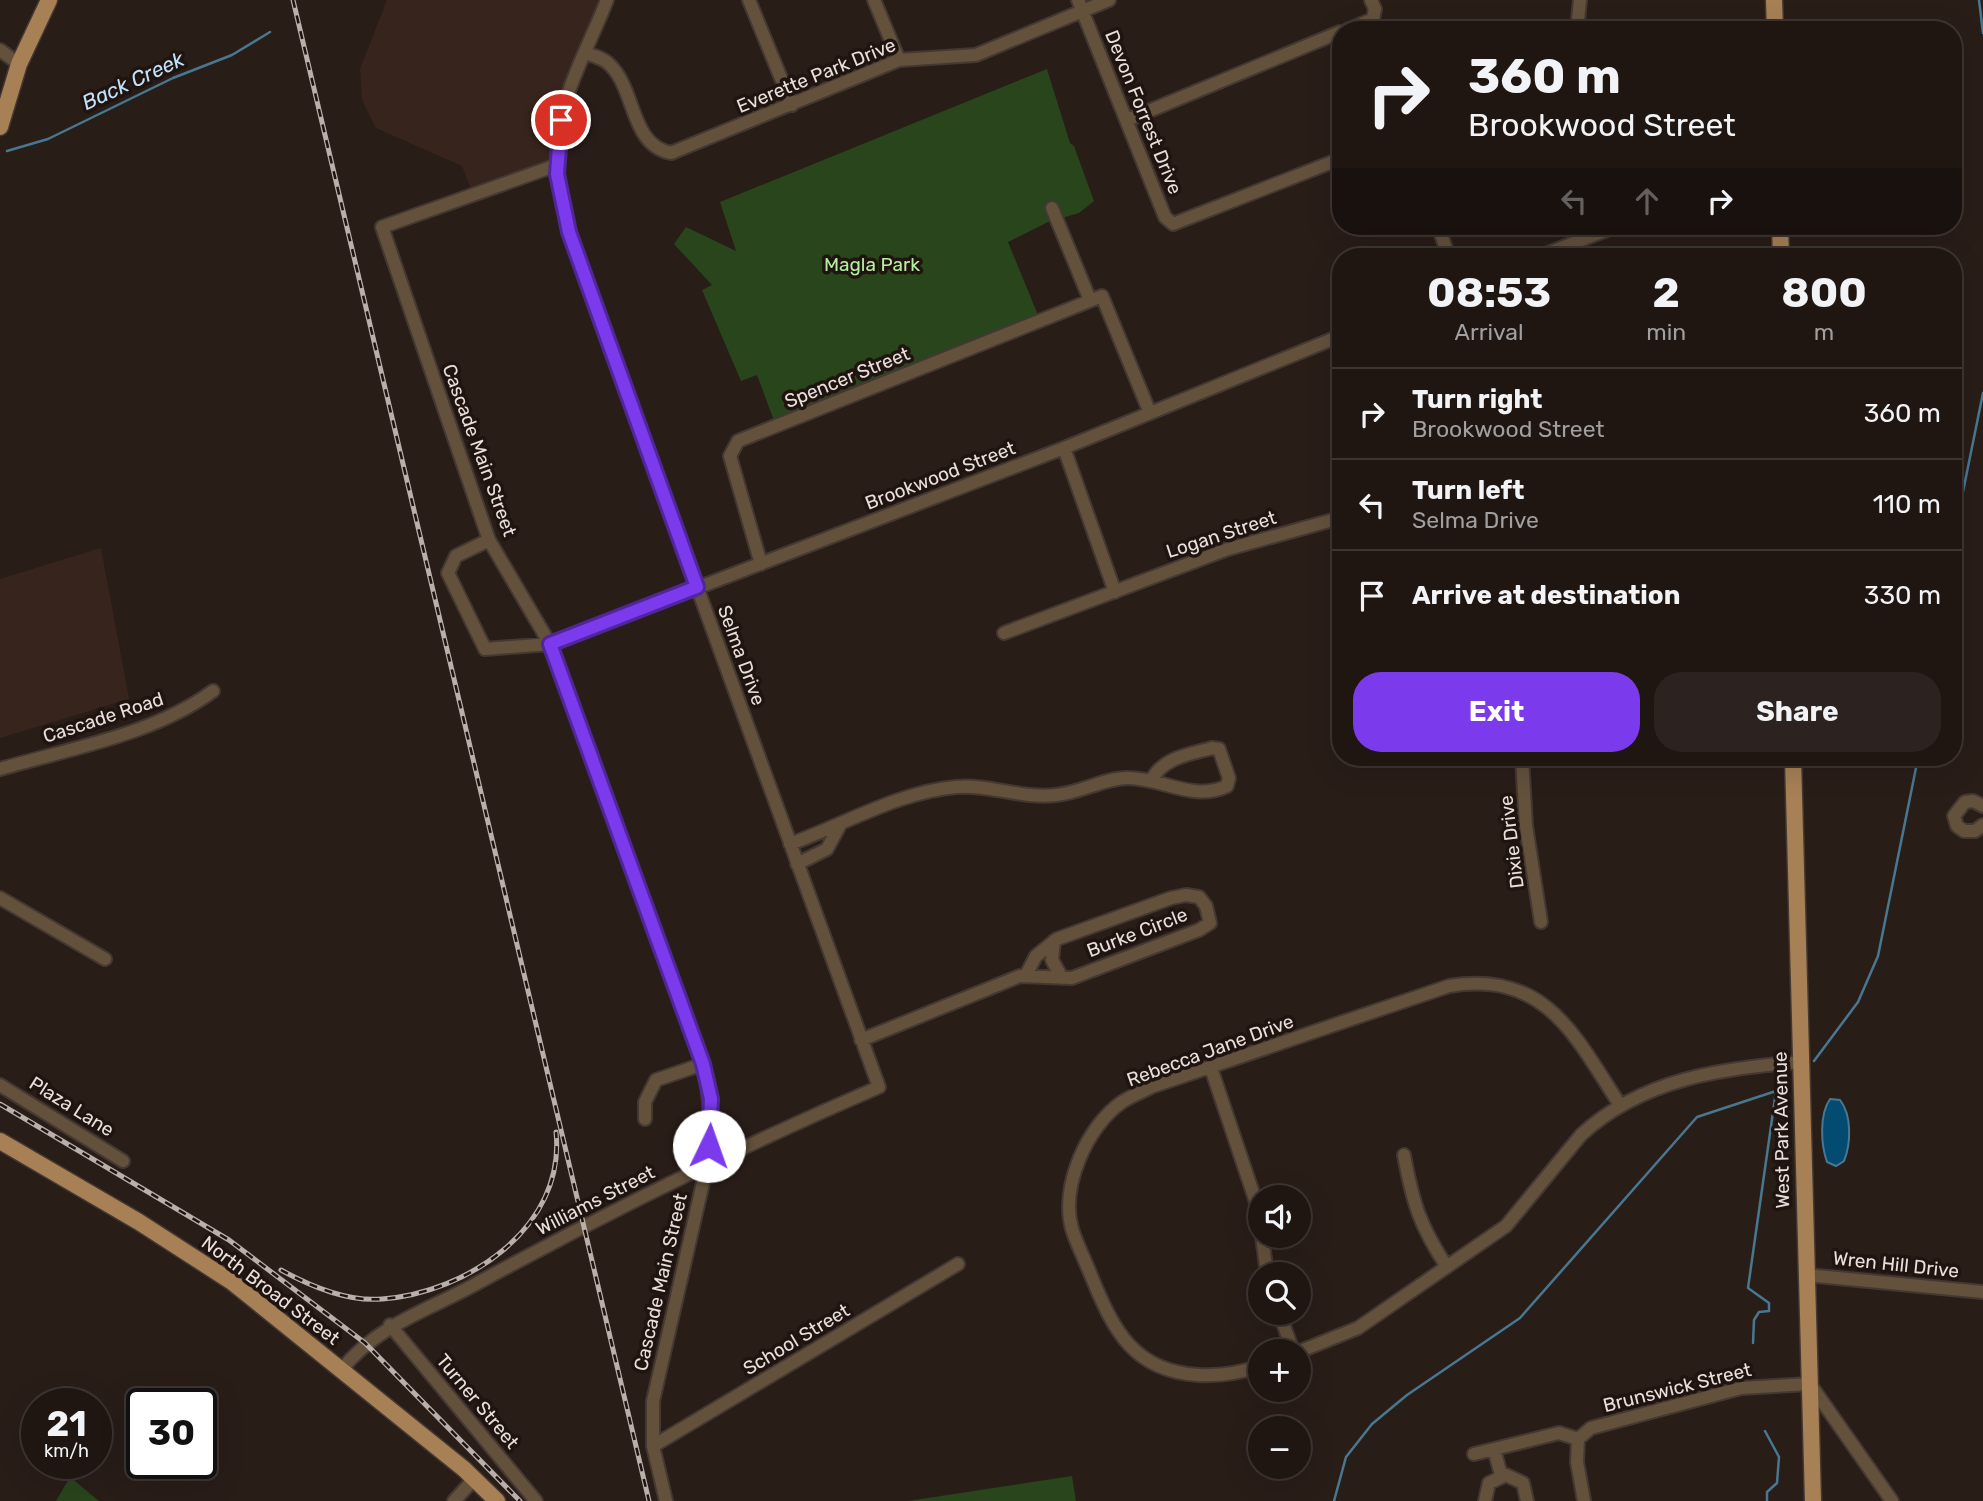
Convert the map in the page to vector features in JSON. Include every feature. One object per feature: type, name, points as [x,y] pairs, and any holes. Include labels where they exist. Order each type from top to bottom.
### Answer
[{"type":"main road","points":[[0,127],[19,64],[49,0]]},
{"type":"main road","points":[[1774,1],[1775,21]]},
{"type":"main road","name":"West Park Avenue","points":[[1793,766],[1813,1501]]},
{"type":"main road","name":"North Broad Street","points":[[0,1141],[139,1222],[232,1282],[342,1368],[475,1479],[497,1501]]},
{"type":"street","name":"Selma Drive","points":[[607,0],[561,120],[557,165],[569,232],[879,1087]]},
{"type":"street","points":[[749,0],[792,104]]},
{"type":"street","points":[[874,0],[899,60]]},
{"type":"street","name":"Everette Park Drive","points":[[585,53],[610,63],[618,74],[648,140],[661,151],[671,153],[899,60],[976,55],[1080,5],[1110,0]]},
{"type":"street","points":[[1368,21],[1373,19],[1375,9],[1371,0]]},
{"type":"street","points":[[1578,21],[1580,0]]},
{"type":"street","name":"Devon Forrest Drive","points":[[1080,5],[1165,217],[1173,224],[1332,162]]},
{"type":"street","points":[[1127,120],[1332,35]]},
{"type":"street","points":[[0,50],[19,64]]},
{"type":"street","name":"Cascade Main Street","points":[[557,165],[382,227],[489,540],[550,644],[703,1064],[711,1099],[712,1126],[706,1165],[653,1401],[653,1446],[666,1501]]},
{"type":"street","points":[[1052,208],[1090,300],[1102,296],[1150,413]]},
{"type":"street","points":[[1561,248],[1594,235]]},
{"type":"street","name":"Spencer Street","points":[[761,564],[730,456],[738,441],[1090,300]]},
{"type":"street","name":"Brookwood Street","points":[[489,540],[456,556],[448,573],[485,649],[550,644],[1064,448],[1332,339]]},
{"type":"street","points":[[1064,448],[1115,592]]},
{"type":"street","name":"Logan Street","points":[[1004,633],[1228,550],[1332,520]]},
{"type":"street","name":"Cascade Road","points":[[0,769],[158,721],[187,710],[213,691]]},
{"type":"street","points":[[790,844],[915,795],[955,787],[978,786],[1039,796],[1058,795],[1129,778],[1195,792],[1215,792],[1227,786],[1229,778],[1219,749],[1212,748],[1168,761],[1157,768],[1151,781]]},
{"type":"street","name":"Dixie Drive","points":[[1522,766],[1526,826],[1541,922]]},
{"type":"street","points":[[1983,806],[1973,801],[1965,802],[1954,816],[1957,826],[1964,831],[1975,831],[1983,825]]},
{"type":"street","points":[[797,864],[827,849],[840,825]]},
{"type":"street","name":"Burke Circle","points":[[862,1040],[1026,975],[1072,978],[1199,930],[1210,923],[1210,916],[1203,900],[1186,895],[1054,941],[1036,956],[1026,975]]},
{"type":"street","points":[[0,898],[105,959]]},
{"type":"street","points":[[1054,941],[1052,961],[1062,978]]},
{"type":"street","name":"Rebecca Jane Drive","points":[[1248,1371],[1237,1375],[1214,1376],[1170,1372],[1147,1361],[1128,1345],[1109,1318],[1072,1227],[1071,1181],[1080,1156],[1098,1128],[1121,1102],[1151,1087],[1449,986],[1469,983],[1493,985],[1521,992],[1546,1006],[1568,1025],[1620,1105]]},
{"type":"street","points":[[1311,1347],[1358,1328],[1506,1226],[1569,1147],[1595,1122],[1620,1105],[1638,1095],[1735,1067],[1801,1062]]},
{"type":"street","points":[[645,1119],[645,1102],[656,1080],[703,1064]]},
{"type":"street","points":[[1211,1068],[1250,1185]]},
{"type":"street","name":"Plaza Lane","points":[[0,1085],[124,1161]]},
{"type":"street","name":"Williams Street","points":[[342,1368],[365,1343],[390,1325],[470,1287],[584,1224],[706,1165],[879,1087]]},
{"type":"street","points":[[1404,1155],[1414,1208],[1425,1234],[1447,1267]]},
{"type":"street","name":"School Street","points":[[653,1446],[957,1264]]},
{"type":"street","name":"Wren Hill Drive","points":[[1806,1275],[1983,1292]]},
{"type":"street","name":"Turner Street","points":[[390,1325],[536,1501]]},
{"type":"street","points":[[1810,1384],[1892,1501]]},
{"type":"street","name":"Brunswick Street","points":[[1578,1439],[1598,1425],[1711,1395],[1769,1385],[1810,1384]]},
{"type":"street","points":[[1474,1454],[1559,1433],[1578,1439],[1577,1462],[1584,1501]]},
{"type":"street","points":[[1494,1449],[1501,1475]]},
{"type":"street","points":[[1485,1501],[1489,1483],[1501,1475],[1513,1476],[1523,1483],[1527,1501]]},
{"type":"street","points":[[454,1501],[475,1479]]},
{"type":"shaded area","points":[[387,0],[607,0],[568,93],[557,165],[473,194],[462,166],[376,128],[362,100],[360,69]]},
{"type":"shaded area","points":[[101,548],[129,699],[0,738],[0,579]]},
{"type":"green space","name":"Magla Park","points":[[1047,69],[1070,143],[1074,146],[1094,201],[1079,213],[1048,222],[1008,242],[1040,320],[776,426],[757,375],[741,381],[702,290],[712,285],[674,244],[686,227],[736,251],[720,202]]},
{"type":"green space","points":[[1072,1476],[1076,1501],[908,1501]]},
{"type":"green space","points":[[69,1479],[72,1479],[99,1501],[56,1501]]},
{"type":"water","points":[[1830,1099],[1840,1100],[1848,1121],[1846,1154],[1844,1161],[1836,1166],[1827,1162],[1822,1139],[1824,1113]]},
{"type":"waterway","points":[[1979,0],[1983,33]]},
{"type":"waterway","name":"Back Creek","points":[[7,151],[48,139],[173,78],[232,55],[270,32]]},
{"type":"waterway","points":[[1962,497],[1983,393]]},
{"type":"waterway","points":[[1814,1061],[1858,1002],[1878,956],[1916,766]]},
{"type":"waterway","points":[[1334,1501],[1346,1457],[1372,1424],[1407,1395],[1520,1318],[1697,1117],[1776,1091],[1783,1084]]},
{"type":"waterway","points":[[1753,1343],[1754,1320],[1759,1312],[1769,1311],[1769,1303],[1748,1288],[1776,1091]]},
{"type":"waterway","points":[[1765,1431],[1779,1457],[1777,1483],[1767,1492],[1767,1501]]},
{"type":"railway","points":[[293,0],[649,1501]]},
{"type":"railway","points":[[0,1104],[229,1240],[365,1343],[520,1501]]},
{"type":"railway","points":[[281,1270],[330,1292],[356,1298],[382,1299],[414,1294],[446,1284],[477,1269],[504,1249],[527,1225],[545,1198],[555,1166],[556,1132]]},
{"type":"route","points":[[561,120],[557,145],[557,174],[569,232],[697,587],[550,644],[703,1064],[711,1099],[712,1126],[709,1146]]}]
